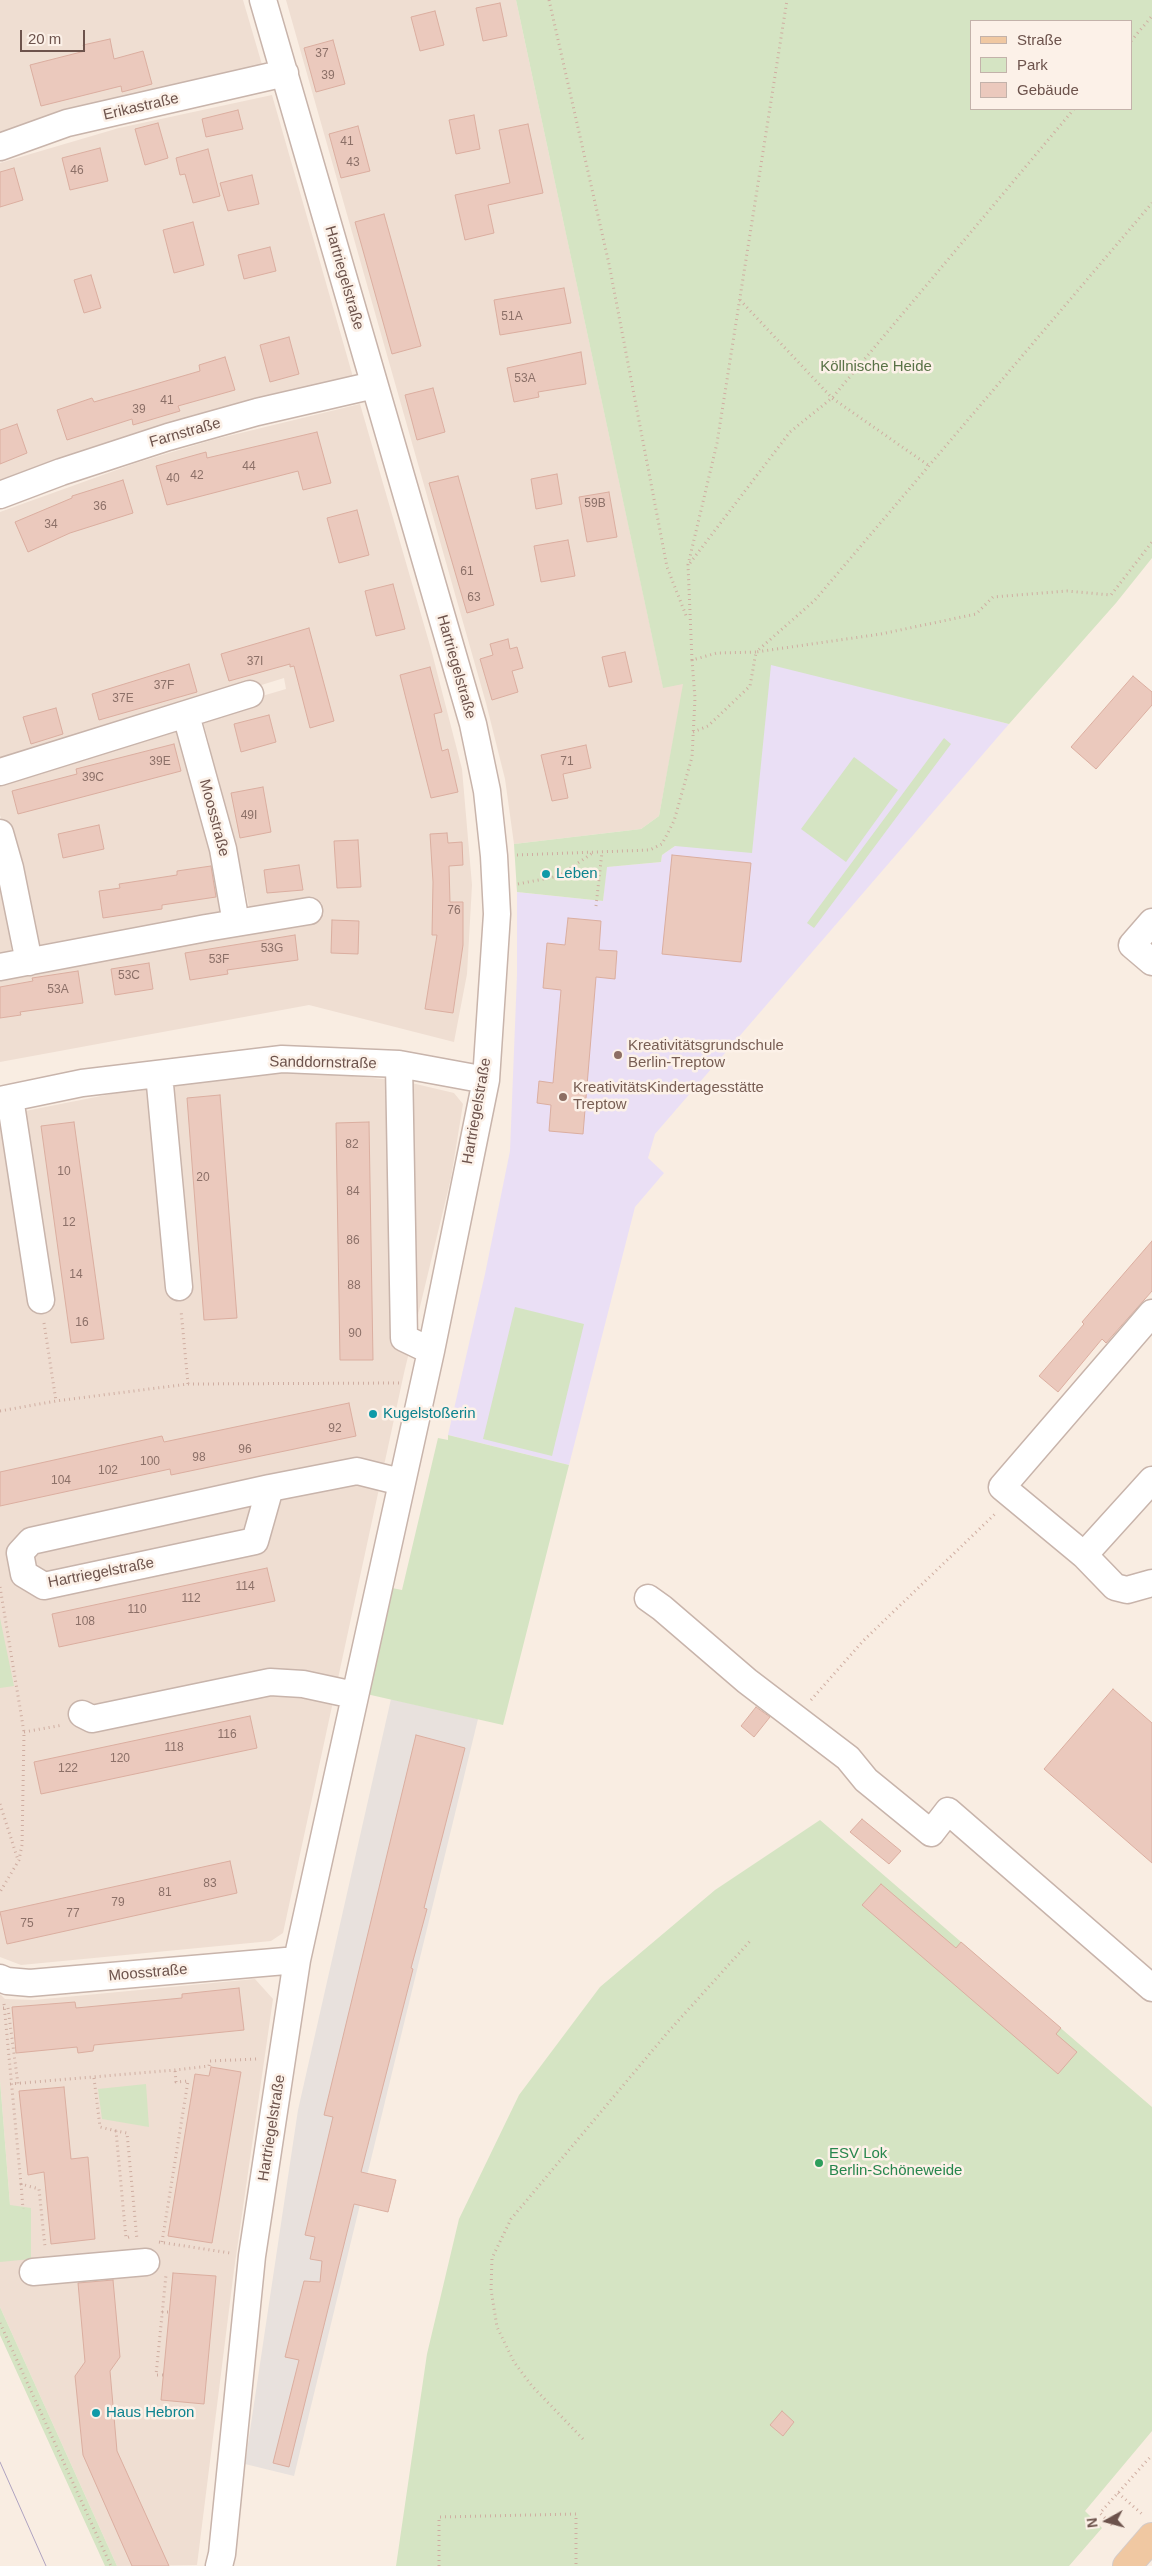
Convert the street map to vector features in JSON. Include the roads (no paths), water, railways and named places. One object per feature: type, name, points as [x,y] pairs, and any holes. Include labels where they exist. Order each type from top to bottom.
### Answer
[{"type":"main road","points":[[1127,2566],[1149,2527]]},
{"type":"street","name":"Hartriegelstraße","points":[[219,2566],[222,2554],[252,2256],[297,1960],[431,1351],[486,1080],[497,914],[494,856],[487,791],[472,724],[263,0]]},
{"type":"street","name":"Erikastraße","points":[[0,147],[67,124],[285,73]]},
{"type":"street","name":"Farnstraße","points":[[0,495],[61,472],[168,437],[257,412],[374,385]]},
{"type":"street","points":[[0,772],[250,694]]},
{"type":"street","name":"Moosstraße","points":[[186,714],[223,849],[236,923]]},
{"type":"street","points":[[0,833],[10,868],[29,962]]},
{"type":"street","points":[[0,967],[309,911]]},
{"type":"street","points":[[1152,922],[1132,944],[1152,962]]},
{"type":"street","name":"Sanddornstraße","points":[[40,1300],[5,1099],[82,1084],[282,1059],[399,1064],[486,1080]]},
{"type":"street","points":[[399,1064],[404,1338],[431,1351]]},
{"type":"street","points":[[160,1074],[179,1287]]},
{"type":"street","points":[[1152,1313],[1002,1487],[1084,1555],[1115,1587],[1127,1590],[1152,1583]]},
{"type":"street","name":"Hartriegelstraße","points":[[270,1488],[255,1542],[44,1586],[24,1574],[20,1553],[31,1541],[270,1488],[358,1471],[402,1482]]},
{"type":"street","points":[[1084,1555],[1152,1480]]},
{"type":"street","points":[[648,1598],[795,1718],[848,1758],[866,1780],[931,1834],[948,1811],[1152,1988]]},
{"type":"street","points":[[87,1716],[270,1682],[303,1684],[354,1695]]},
{"type":"street","name":"Moosstraße","points":[[4,1979],[30,1983],[297,1960]]},
{"type":"street","points":[[39,2262],[153,2255]]},
{"type":"tram line","points":[[0,2462],[46,2566]]},
{"type":"place","name":"Leben","points":[[546,874]]},
{"type":"place","name":"Kreativitätsgrundschule Berlin-Treptow","points":[[618,1055]]},
{"type":"place","name":"KreativitätsKindertagesstätte Treptow","points":[[563,1097]]},
{"type":"place","name":"Kugelstoßerin","points":[[373,1414]]},
{"type":"place","name":"ESV Lok Berlin-Schöneweide","points":[[819,2163]]},
{"type":"place","name":"Haus Hebron","points":[[96,2413]]},
{"type":"park label","name":"Köllnische Heide","points":[[876,367]]}]
